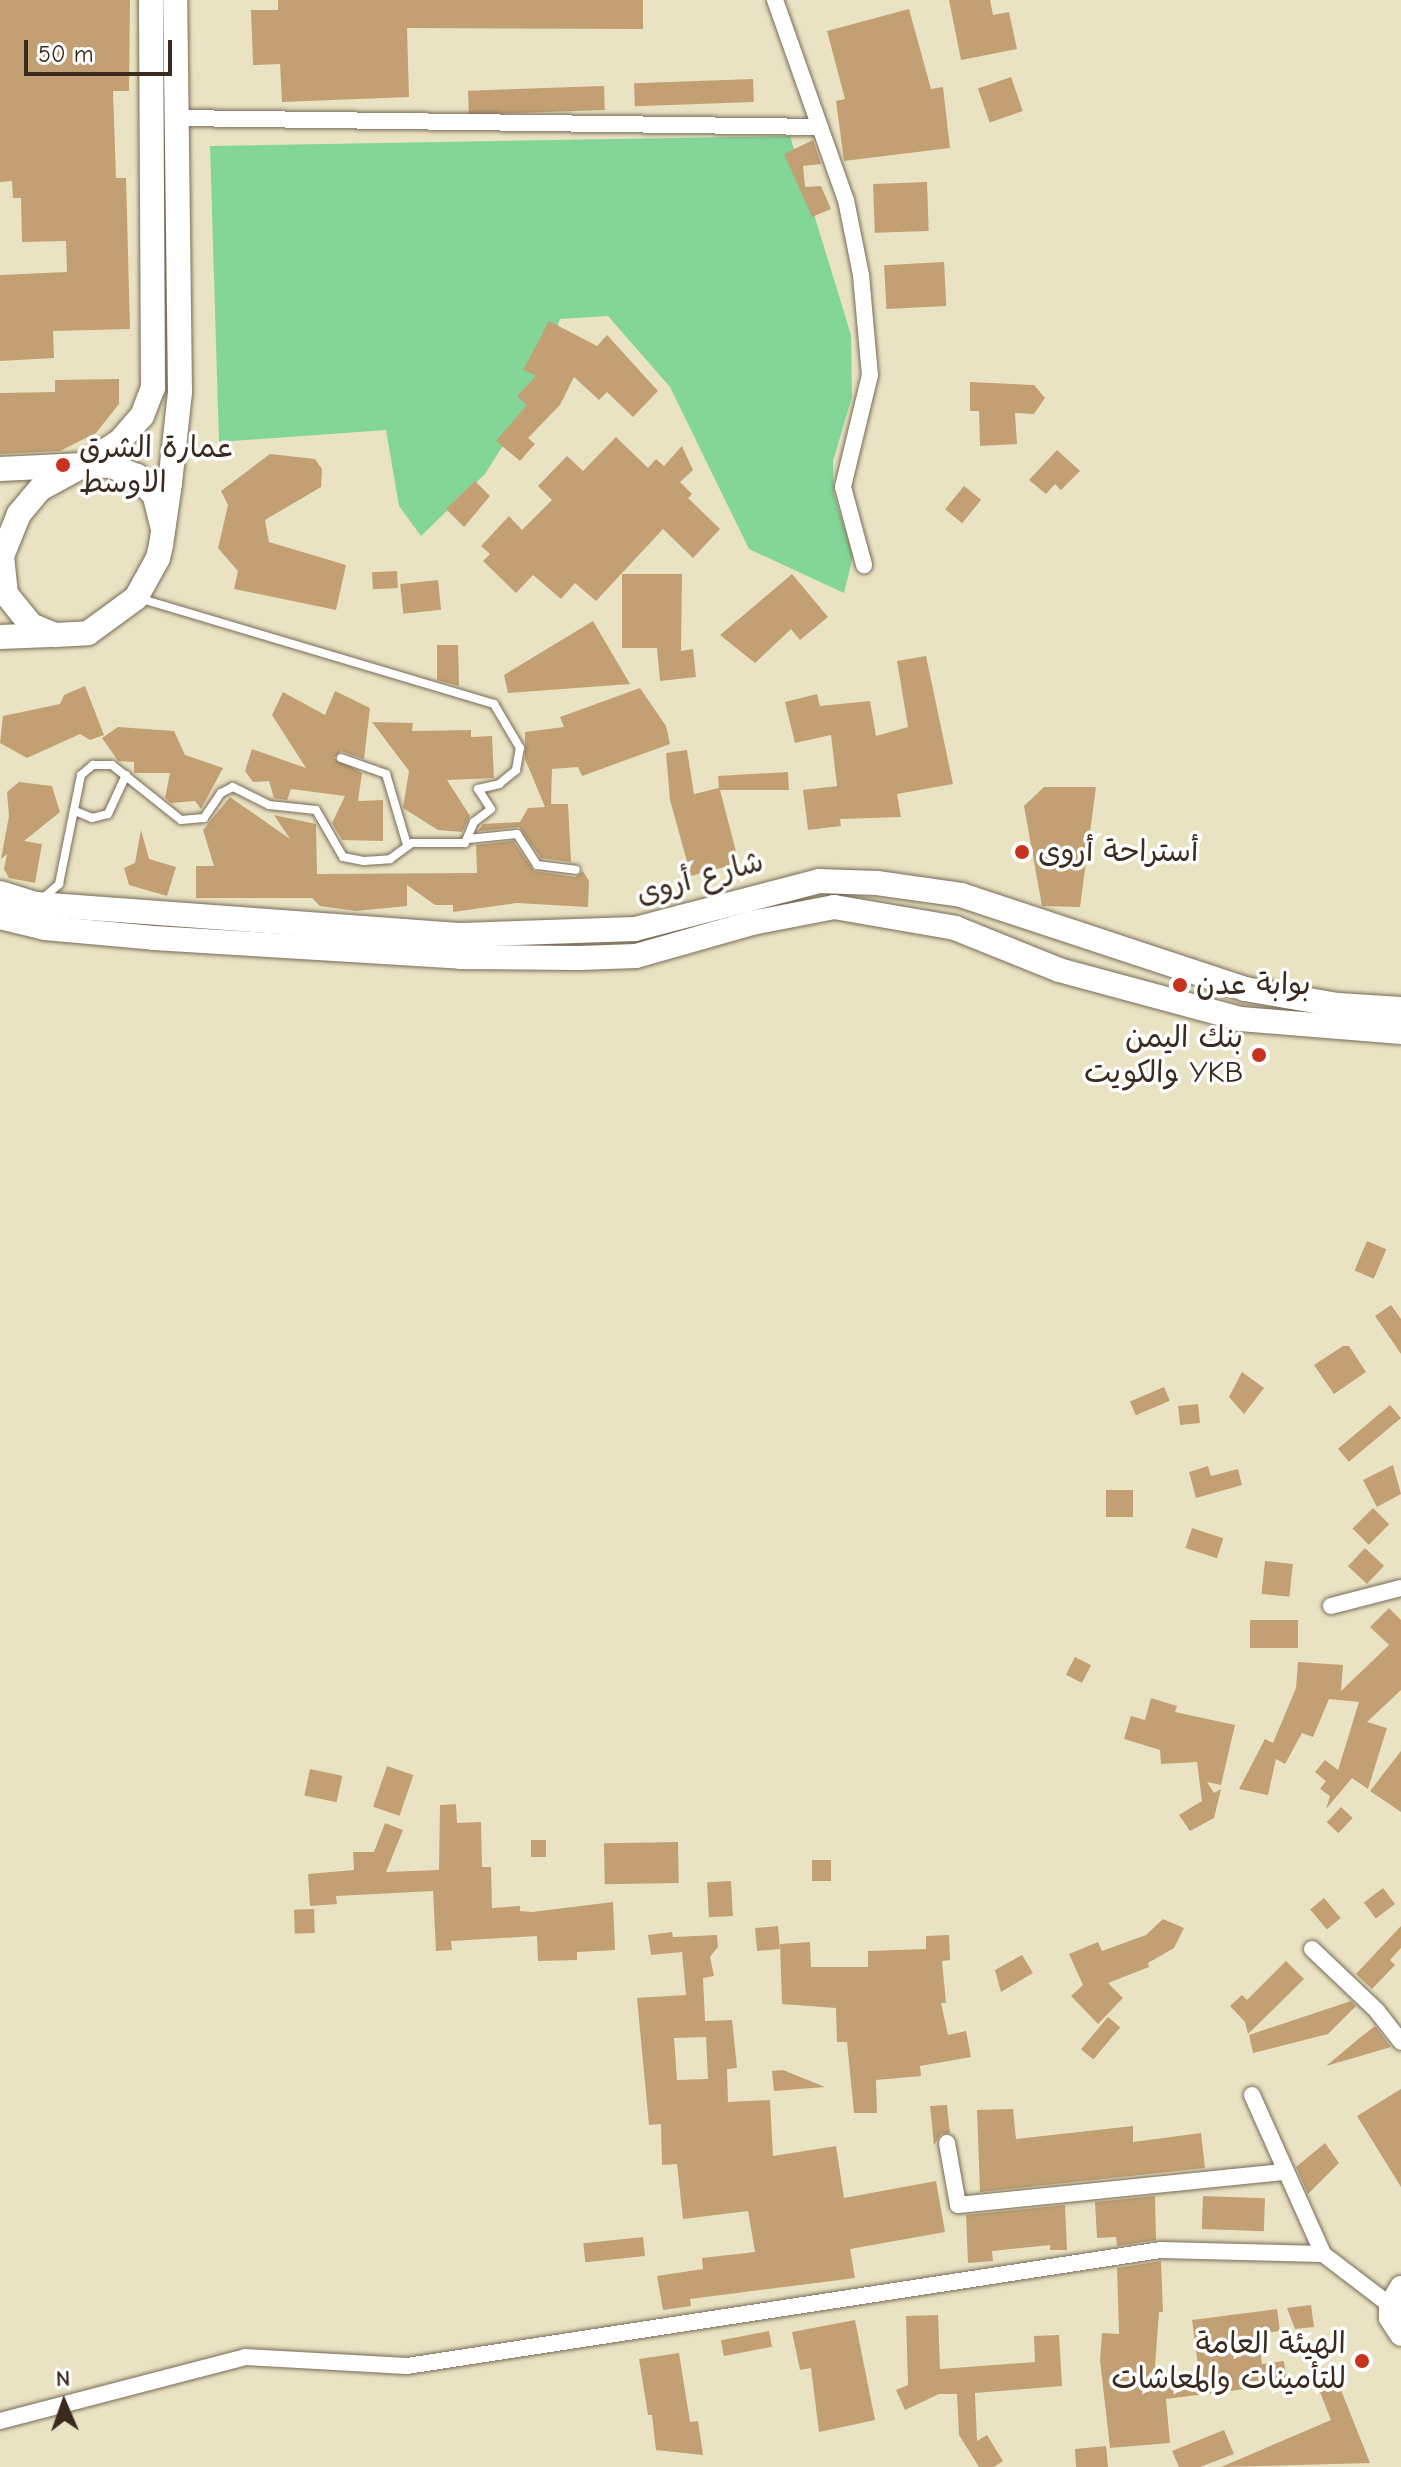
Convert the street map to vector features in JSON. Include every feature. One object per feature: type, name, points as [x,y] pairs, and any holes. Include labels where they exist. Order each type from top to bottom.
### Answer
[{"type":"main road","points":[[55,635],[31,625],[11,604],[1,576],[1,552],[29,500],[55,478],[84,465],[120,441],[142,416],[153,388],[151,0]]},
{"type":"main road","points":[[0,637],[88,633],[136,598],[158,558],[180,392],[175,0]]},
{"type":"main road","points":[[0,469],[111,466],[137,476],[155,496],[163,529]]},
{"type":"main road","name":"شارع أروى","points":[[0,893],[36,904],[462,935],[635,929],[819,881],[877,883],[961,895],[1245,989],[1338,1005],[1401,1009]]},
{"type":"main road","points":[[955,928],[961,895]]},
{"type":"main road","name":"شارع أروى","points":[[0,917],[45,928],[154,938],[490,958],[636,956],[752,923],[834,907],[955,928],[1059,970],[1240,1019],[1401,1032]]},
{"type":"street","points":[[775,0],[846,200],[869,332],[870,375],[843,487],[864,565]]},
{"type":"street","points":[[177,118],[820,127]]},
{"type":"street","points":[[1331,1606],[1401,1588]]},
{"type":"street","points":[[1312,1949],[1377,2011],[1401,2042]]},
{"type":"street","points":[[1252,2095],[1323,2254]]},
{"type":"street","points":[[947,2143],[958,2205],[1285,2172]]},
{"type":"street","points":[[0,2421],[245,2357],[407,2366],[1161,2250],[1323,2254],[1395,2296],[1390,2318],[1401,2335]]},
{"type":"lane","points":[[36,904],[59,884],[84,770],[112,765],[181,820],[204,818],[221,793],[233,787],[269,805],[316,810],[337,849],[350,860],[390,859],[407,845],[460,846],[468,839],[474,822],[491,809],[478,789],[499,784],[516,770],[520,748],[494,704],[136,598]]},
{"type":"lane","points":[[341,758],[386,774],[407,845]]},
{"type":"lane","points":[[75,811],[92,818],[108,814],[126,775]]},
{"type":"lane","points":[[468,839],[517,834],[537,865],[576,870]]},
{"type":"green space","points":[[790,136],[851,335],[852,397],[833,461],[834,494],[853,556],[844,593],[749,549],[670,387],[608,316],[560,319],[530,403],[485,474],[421,536],[399,506],[386,430],[219,442],[210,146]]},
{"type":"building","points":[[0,0],[130,0],[129,91],[113,91],[116,178],[126,178],[130,329],[53,331],[54,358],[0,361],[0,275],[67,272],[66,241],[22,242],[21,198],[13,198],[12,181],[0,182]]},
{"type":"building","points":[[278,0],[643,0],[643,29],[407,28],[409,97],[282,102],[280,64],[253,65],[251,10],[278,10]]},
{"type":"building","points":[[949,0],[990,0],[993,15],[1009,12],[1017,49],[961,60]]},
{"type":"building","points":[[909,9],[931,89],[943,87],[950,148],[844,161],[836,101],[845,99],[827,31]]},
{"type":"building","points":[[1011,77],[1023,111],[990,122],[978,88]]},
{"type":"building","points":[[753,79],[754,102],[635,106],[634,83]]},
{"type":"building","points":[[604,86],[605,110],[469,115],[468,91]]},
{"type":"building","points":[[813,140],[821,164],[803,166],[805,187],[821,186],[831,209],[812,217],[784,154]]},
{"type":"building","points":[[927,182],[929,231],[875,233],[873,184]]},
{"type":"building","points":[[944,262],[946,306],[886,309],[884,265]]},
{"type":"building","points":[[549,321],[597,346],[607,335],[658,391],[633,417],[607,392],[599,400],[574,377],[560,405],[528,438],[535,444],[520,461],[496,441],[527,405],[517,396],[536,376],[523,370]]},
{"type":"building","points":[[119,379],[119,404],[96,433],[60,451],[0,454],[0,393],[55,392],[55,380]]},
{"type":"building","points":[[970,382],[1034,385],[1045,398],[1034,414],[1015,413],[1017,444],[980,446],[979,411],[970,411]]},
{"type":"building","points":[[616,437],[648,468],[656,459],[664,466],[682,446],[693,470],[680,482],[692,494],[688,498],[720,529],[693,558],[663,529],[596,601],[575,583],[561,599],[533,575],[516,593],[483,561],[490,554],[481,546],[509,516],[522,530],[552,500],[538,486],[567,456],[583,471]]},
{"type":"building","points":[[1057,450],[1080,471],[1061,490],[1055,484],[1046,494],[1029,480]]},
{"type":"building","points":[[270,454],[315,459],[322,469],[321,487],[265,520],[269,542],[346,565],[336,610],[234,589],[238,571],[218,548],[228,505],[221,491]]},
{"type":"building","points":[[475,481],[490,496],[464,527],[446,509]]},
{"type":"building","points":[[964,486],[981,500],[962,523],[945,509]]},
{"type":"building","points":[[397,571],[398,588],[373,589],[372,572]]},
{"type":"building","points":[[622,574],[682,574],[681,651],[693,649],[696,677],[660,681],[657,648],[622,648]]},
{"type":"building","points":[[792,574],[828,617],[800,640],[791,629],[755,663],[720,635]]},
{"type":"building","points":[[438,580],[441,610],[403,614],[400,584]]},
{"type":"building","points":[[593,621],[630,684],[508,693],[504,675]]},
{"type":"building","points":[[437,645],[458,645],[459,686],[437,680]]},
{"type":"building","points":[[926,656],[953,784],[897,794],[901,817],[840,819],[841,826],[808,830],[803,790],[837,786],[831,735],[795,743],[785,702],[817,694],[820,706],[870,701],[876,736],[908,727],[897,661]]},
{"type":"building","points":[[85,686],[104,735],[90,740],[80,734],[27,758],[0,743],[3,716],[60,704],[64,695]]},
{"type":"building","points":[[640,688],[666,726],[670,744],[582,776],[578,767],[552,769],[551,804],[568,804],[571,862],[541,858],[519,827],[478,831],[483,824],[520,822],[528,808],[545,807],[525,759],[525,732],[564,727],[560,717]]},
{"type":"building","points":[[335,691],[370,708],[364,759],[341,751],[334,758],[362,773],[358,801],[383,800],[383,841],[342,840],[332,823],[345,796],[291,789],[287,800],[274,798],[269,781],[253,782],[245,771],[252,749],[306,768],[272,715],[283,692],[325,715]]},
{"type":"building","points":[[372,722],[413,723],[412,731],[471,730],[471,737],[492,736],[494,778],[447,780],[470,816],[462,832],[438,830],[403,808],[409,771]]},
{"type":"building","points":[[118,727],[174,731],[185,755],[223,768],[201,809],[195,801],[171,803],[165,798],[170,773],[134,773],[134,762],[118,761],[102,738]]},
{"type":"building","points":[[687,750],[694,794],[719,788],[718,776],[788,772],[789,790],[720,790],[739,863],[691,876],[670,800],[666,753]]},
{"type":"building","points":[[19,782],[52,786],[60,812],[24,841],[42,844],[35,883],[9,878],[4,869],[7,854],[1,859],[9,816],[7,792]]},
{"type":"building","points":[[1044,787],[1096,787],[1080,907],[1042,906],[1024,806]]},
{"type":"building","points":[[230,797],[290,839],[274,815],[316,824],[317,874],[477,873],[476,845],[513,841],[534,871],[575,877],[583,871],[589,881],[588,907],[517,903],[453,912],[453,905],[435,905],[407,885],[407,906],[356,911],[320,906],[312,898],[196,898],[196,866],[214,866],[203,830]]},
{"type":"building","points":[[141,830],[149,859],[176,867],[167,896],[129,885],[124,868],[135,863]]},
{"type":"building","points":[[1367,1241],[1386,1249],[1374,1279],[1354,1270]]},
{"type":"building","points":[[1391,1305],[1401,1319],[1401,1354],[1375,1316]]},
{"type":"building","points":[[1343,1346],[1349,1346],[1366,1372],[1334,1394],[1314,1365]]},
{"type":"building","points":[[1242,1372],[1264,1388],[1244,1414],[1229,1397]]},
{"type":"building","points":[[1164,1387],[1170,1401],[1136,1415],[1130,1401]]},
{"type":"building","points":[[1198,1404],[1200,1423],[1180,1425],[1178,1406]]},
{"type":"building","points":[[1390,1405],[1401,1418],[1349,1462],[1338,1449]]},
{"type":"building","points":[[1393,1465],[1401,1494],[1377,1507],[1363,1480]]},
{"type":"building","points":[[1208,1466],[1211,1476],[1238,1469],[1242,1485],[1196,1498],[1189,1472]]},
{"type":"building","points":[[1106,1490],[1133,1490],[1133,1517],[1106,1517]]},
{"type":"building","points":[[1373,1508],[1389,1524],[1369,1545],[1352,1529]]},
{"type":"building","points":[[1192,1528],[1223,1538],[1217,1558],[1186,1548]]},
{"type":"building","points":[[1365,1548],[1384,1566],[1367,1584],[1348,1566]]},
{"type":"building","points":[[1265,1561],[1293,1564],[1289,1597],[1262,1594]]},
{"type":"building","points":[[1389,1608],[1401,1620],[1401,1690],[1367,1722],[1387,1728],[1368,1789],[1352,1778],[1326,1809],[1330,1796],[1320,1789],[1326,1781],[1315,1772],[1325,1760],[1338,1770],[1359,1702],[1329,1699],[1313,1737],[1302,1733],[1285,1764],[1276,1759],[1268,1795],[1239,1789],[1265,1739],[1273,1743],[1296,1688],[1298,1662],[1343,1665],[1341,1691],[1389,1645],[1370,1627]]},
{"type":"building","points":[[1250,1620],[1298,1620],[1298,1648],[1250,1648]]},
{"type":"building","points":[[1075,1657],[1091,1665],[1082,1683],[1066,1675]]},
{"type":"building","points":[[1151,1698],[1177,1706],[1175,1712],[1235,1725],[1221,1785],[1207,1782],[1214,1793],[1221,1789],[1214,1818],[1190,1831],[1179,1815],[1202,1801],[1197,1762],[1161,1764],[1160,1750],[1124,1739],[1131,1716],[1145,1720]]},
{"type":"building","points":[[1401,1751],[1401,1812],[1370,1791]]},
{"type":"building","points":[[387,1766],[413,1775],[399,1816],[373,1807]]},
{"type":"building","points":[[310,1769],[342,1776],[337,1802],[304,1795]]},
{"type":"building","points":[[456,1804],[457,1823],[481,1822],[482,1867],[491,1867],[492,1908],[520,1906],[520,1911],[532,1912],[613,1902],[615,1950],[577,1952],[577,1960],[538,1961],[537,1936],[451,1941],[452,1950],[436,1951],[433,1891],[336,1896],[337,1904],[310,1906],[308,1874],[354,1870],[353,1852],[374,1852],[385,1823],[403,1830],[386,1872],[439,1870],[440,1805]]},
{"type":"building","points":[[1341,1807],[1353,1818],[1338,1833],[1327,1822]]},
{"type":"building","points":[[531,1840],[546,1840],[546,1857],[531,1857]]},
{"type":"building","points":[[678,1842],[679,1883],[605,1884],[604,1843]]},
{"type":"building","points":[[812,1860],[831,1860],[831,1881],[812,1881]]},
{"type":"building","points":[[731,1881],[733,1916],[709,1917],[707,1882]]},
{"type":"building","points":[[1383,1888],[1395,1904],[1376,1918],[1364,1902]]},
{"type":"building","points":[[1324,1898],[1341,1918],[1327,1929],[1310,1910]]},
{"type":"building","points":[[314,1909],[315,1933],[295,1934],[294,1910]]},
{"type":"building","points":[[1163,1919],[1184,1928],[1174,1948],[1148,1963],[1149,1967],[1108,1983],[1123,1998],[1098,2024],[1071,1996],[1083,1985],[1069,1954],[1098,1942],[1102,1951],[1146,1935]]},
{"type":"building","points":[[778,1926],[780,1949],[757,1951],[755,1928]]},
{"type":"building","points":[[1401,1926],[1401,1948],[1390,1960],[1395,1965],[1372,1989],[1356,1974]]},
{"type":"building","points":[[672,1932],[673,1937],[717,1935],[718,1947],[710,1957],[714,1976],[703,1978],[705,2021],[732,2020],[737,2068],[727,2069],[728,2102],[770,2100],[773,2156],[836,2146],[844,2198],[936,2181],[945,2232],[850,2249],[855,2278],[690,2299],[691,2306],[663,2310],[657,2276],[703,2269],[702,2258],[755,2252],[748,2211],[683,2219],[677,2164],[662,2165],[661,2124],[649,2125],[637,1998],[686,1995],[682,1952],[651,1955],[648,1935]],"holes":[[[706,2037],[708,2079],[677,2080],[674,2038]]]},
{"type":"building","points":[[949,1935],[950,1960],[942,1961],[946,2003],[941,2003],[948,2035],[966,2031],[971,2057],[920,2066],[921,2076],[876,2080],[877,2113],[854,2113],[847,2042],[837,2042],[836,2008],[782,2004],[780,1944],[810,1942],[811,1967],[868,1967],[868,1951],[926,1949],[926,1936]]},
{"type":"building","points":[[1022,1955],[1033,1973],[1001,1992],[995,1970]]},
{"type":"building","points":[[1286,1961],[1304,1979],[1248,2034],[1245,2022],[1230,2006],[1242,1995],[1247,2000]]},
{"type":"building","points":[[1351,2001],[1356,2006],[1328,2034],[1253,2053],[1249,2035]]},
{"type":"building","points":[[1108,2017],[1120,2027],[1093,2059],[1081,2049]]},
{"type":"building","points":[[1375,2026],[1391,2047],[1326,2066],[1362,2036]]},
{"type":"building","points":[[783,2070],[825,2087],[774,2091],[772,2071]]},
{"type":"building","points":[[1401,2089],[1401,2187],[1357,2116]]},
{"type":"building","points":[[947,2105],[950,2133],[941,2134],[934,2145],[930,2106]]},
{"type":"building","points":[[1013,2109],[1016,2139],[1133,2126],[1133,2142],[1201,2133],[1205,2168],[980,2192],[977,2110]]},
{"type":"building","points":[[1325,2143],[1339,2163],[1308,2194],[1296,2167]]},
{"type":"building","points":[[1155,2196],[1156,2240],[1117,2246],[1116,2237],[1097,2238],[1095,2202]]},
{"type":"building","points":[[1203,2196],[1265,2198],[1264,2231],[1202,2229]]},
{"type":"building","points":[[1065,2205],[1067,2250],[1050,2250],[1050,2245],[992,2251],[993,2261],[968,2263],[966,2215]]},
{"type":"building","points":[[643,2237],[645,2256],[585,2262],[583,2243]]},
{"type":"building","points":[[1161,2261],[1163,2312],[1159,2312],[1155,2366],[1160,2366],[1160,2378],[1199,2373],[1192,2320],[1277,2309],[1280,2331],[1258,2334],[1262,2364],[1284,2361],[1287,2384],[1166,2399],[1170,2443],[1110,2448],[1100,2360],[1102,2333],[1119,2334],[1117,2268]]},
{"type":"building","points":[[1311,2305],[1314,2327],[1295,2329],[1287,2308]]},
{"type":"building","points":[[938,2315],[940,2369],[1035,2362],[1034,2336],[1059,2335],[1062,2386],[975,2393],[977,2441],[987,2435],[1003,2461],[994,2467],[979,2467],[959,2435],[957,2394],[939,2394],[905,2410],[896,2390],[908,2385],[906,2316]]},
{"type":"building","points":[[855,2320],[875,2420],[819,2432],[811,2368],[800,2370],[792,2332]]},
{"type":"building","points":[[769,2331],[772,2347],[724,2356],[721,2340]]},
{"type":"building","points":[[679,2353],[690,2422],[698,2421],[703,2455],[656,2450],[652,2415],[648,2415],[639,2359]]},
{"type":"building","points":[[1339,2385],[1370,2463],[1221,2467],[1331,2420],[1320,2392]]},
{"type":"building","points":[[1224,2430],[1234,2454],[1200,2467],[1179,2467],[1172,2451]]},
{"type":"building","points":[[1106,2446],[1108,2467],[1076,2467],[1075,2449]]},
{"type":"place","name":"عمارة الشرق الاوسط","points":[[63,465]]},
{"type":"place","name":"أستراحة أروى","points":[[1022,852]]},
{"type":"place","name":"بوابة عدن","points":[[1180,985]]},
{"type":"place","name":"بنك اليمن والكويت YKB","points":[[1259,1055]]},
{"type":"place","name":"الهيئة العامة للتأمينات والمعاشات","points":[[1362,2361]]}]
